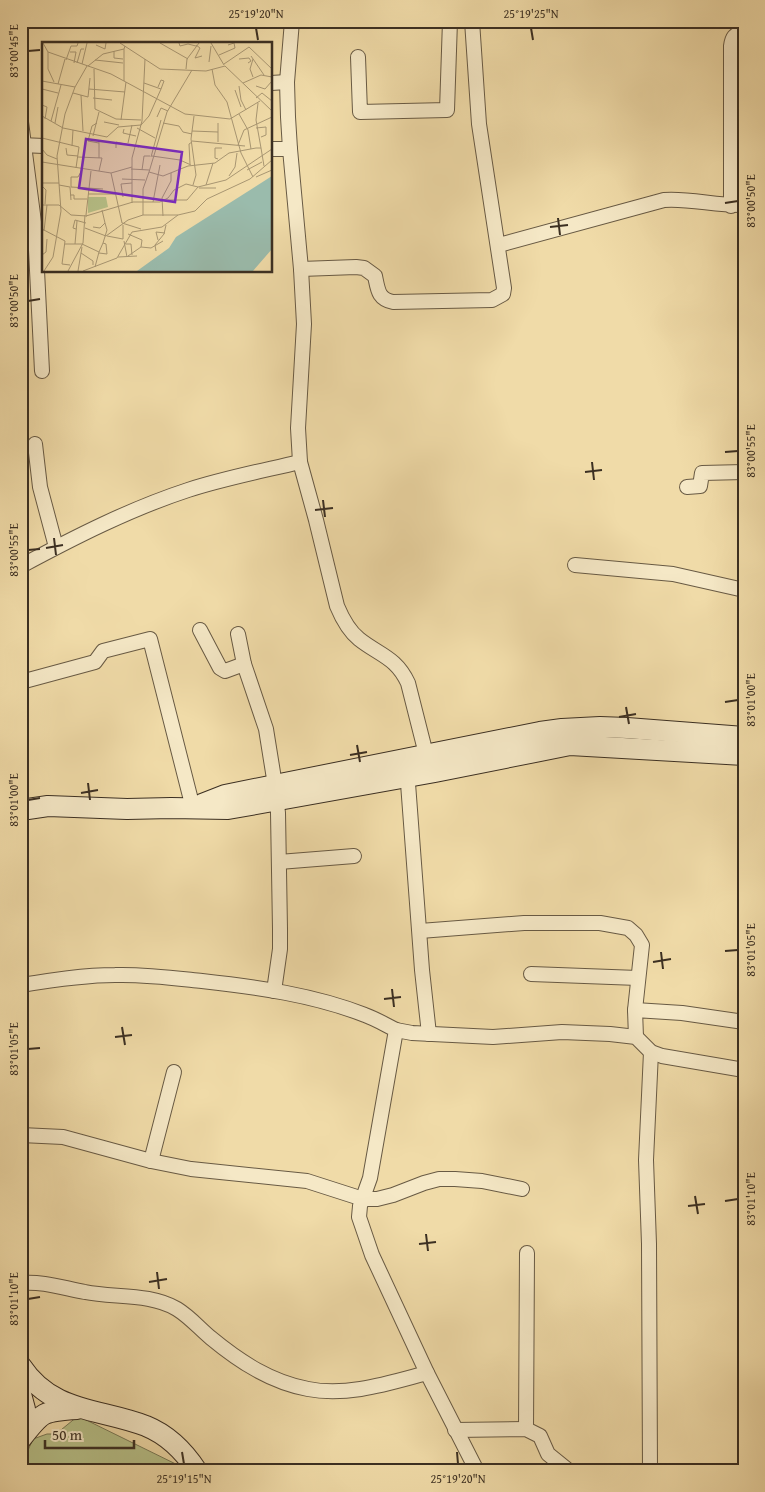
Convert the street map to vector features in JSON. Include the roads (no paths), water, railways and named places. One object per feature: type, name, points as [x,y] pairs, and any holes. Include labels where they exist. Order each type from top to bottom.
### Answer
[{"type":"street","points":[[292,21],[287,82],[290,149],[304,324],[298,428],[300,462],[339,612],[357,638],[391,659],[403,672],[408,683],[428,764]]},
{"type":"street","points":[[358,56],[360,112],[447,110],[450,21]]},
{"type":"street","points":[[301,269],[364,268],[375,276],[378,293],[382,298],[393,302],[492,300],[504,294],[499,245],[479,124],[472,21]]},
{"type":"street","points":[[499,245],[664,200],[684,199],[737,206],[731,46],[732,38],[737,34],[744,33]]},
{"type":"street","points":[[272,83],[287,82]]},
{"type":"street","points":[[21,122],[35,230],[42,371]]},
{"type":"street","points":[[23,145],[42,146]]},
{"type":"street","points":[[272,149],[290,149]]},
{"type":"street","points":[[35,444],[40,487],[56,547]]},
{"type":"street","points":[[21,566],[56,547],[127,514],[187,490],[300,462]]},
{"type":"street","points":[[687,487],[700,486],[702,473],[744,472]]},
{"type":"street","points":[[575,565],[674,574],[744,590]]},
{"type":"street","points":[[200,630],[220,668],[226,671],[244,664]]},
{"type":"street","points":[[238,634],[244,664],[266,729],[276,792],[280,949],[274,991]]},
{"type":"street","points":[[21,682],[95,662],[103,651],[150,639],[193,808]]},
{"type":"street","points":[[428,764],[540,732],[580,728],[627,728],[744,737]]},
{"type":"street","points":[[22,810],[48,806],[127,809],[228,809],[276,792],[407,767],[570,745],[744,755]]},
{"type":"street","points":[[407,767],[429,1034]]},
{"type":"street","points":[[279,862],[354,856]]},
{"type":"street","points":[[420,931],[524,923],[600,923],[628,928],[636,935],[642,945],[635,1010],[636,1037]]},
{"type":"street","points":[[21,984],[117,974],[174,978],[274,991],[348,1009],[396,1030],[412,1033],[493,1037],[562,1032],[610,1034],[636,1037],[651,1052],[679,1060],[744,1070]]},
{"type":"street","points":[[531,974],[638,978]]},
{"type":"street","points":[[635,1010],[682,1013],[744,1022]]},
{"type":"street","points":[[396,1030],[370,1178],[360,1206],[359,1216],[372,1255],[427,1373],[477,1471]]},
{"type":"street","points":[[650,1471],[649,1244],[646,1160],[651,1052]]},
{"type":"street","points":[[151,1161],[174,1072]]},
{"type":"street","points":[[21,1135],[63,1138],[151,1161],[209,1172],[307,1181],[363,1199],[377,1199],[393,1195],[439,1179],[482,1181],[522,1189]]},
{"type":"street","points":[[526,1429],[527,1253]]},
{"type":"street","points":[[21,1283],[45,1284],[86,1292],[164,1302],[183,1313],[211,1338],[245,1363],[265,1375],[309,1390],[354,1390],[427,1373]]},
{"type":"street","points":[[21,1366],[35,1384],[54,1398],[80,1409],[116,1417],[147,1427],[178,1447],[197,1471]]},
{"type":"street","points":[[21,1394],[25,1409],[21,1431]]},
{"type":"street","points":[[21,1439],[36,1419],[51,1410],[80,1409]]},
{"type":"street","points":[[455,1430],[526,1429],[540,1436],[548,1454],[569,1471]]}]
